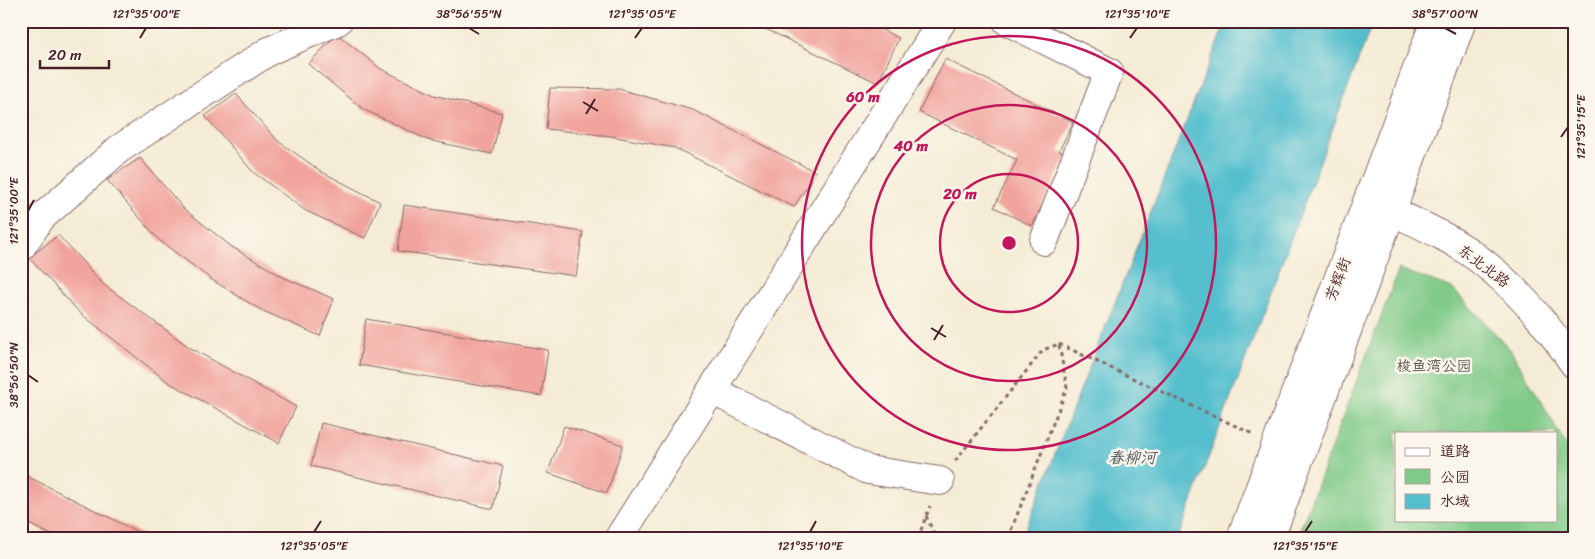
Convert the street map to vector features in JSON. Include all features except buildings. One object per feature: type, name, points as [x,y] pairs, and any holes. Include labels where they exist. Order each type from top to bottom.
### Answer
[{"type":"street","points":[[21,247],[41,218],[119,149],[269,51],[338,21]]},
{"type":"street","points":[[619,538],[942,21]]},
{"type":"street","points":[[1007,21],[1109,72],[1044,241]]},
{"type":"street","name":"芳辉街","points":[[1270,538],[1379,206],[1435,21]]},
{"type":"street","name":"芳辉街","points":[[1241,538],[1379,206],[1462,21]]},
{"type":"street","name":"东北北路","points":[[1379,206],[1438,233],[1479,259],[1514,288],[1548,327],[1574,364]]},
{"type":"street","points":[[712,390],[868,470],[940,481]]},
{"type":"path","points":[[1008,538],[1067,388],[1059,344]]},
{"type":"path","points":[[918,538],[940,481],[1043,350],[1059,344],[1250,432]]},
{"type":"path","points":[[926,516],[936,538]]},
{"type":"green space","name":"梭鱼湾公园","points":[[1399,269],[1452,288],[1510,349],[1574,458],[1574,538],[1297,538]]},
{"type":"water","name":"春柳河","points":[[1226,21],[1373,21],[1178,538],[1022,538]]}]
